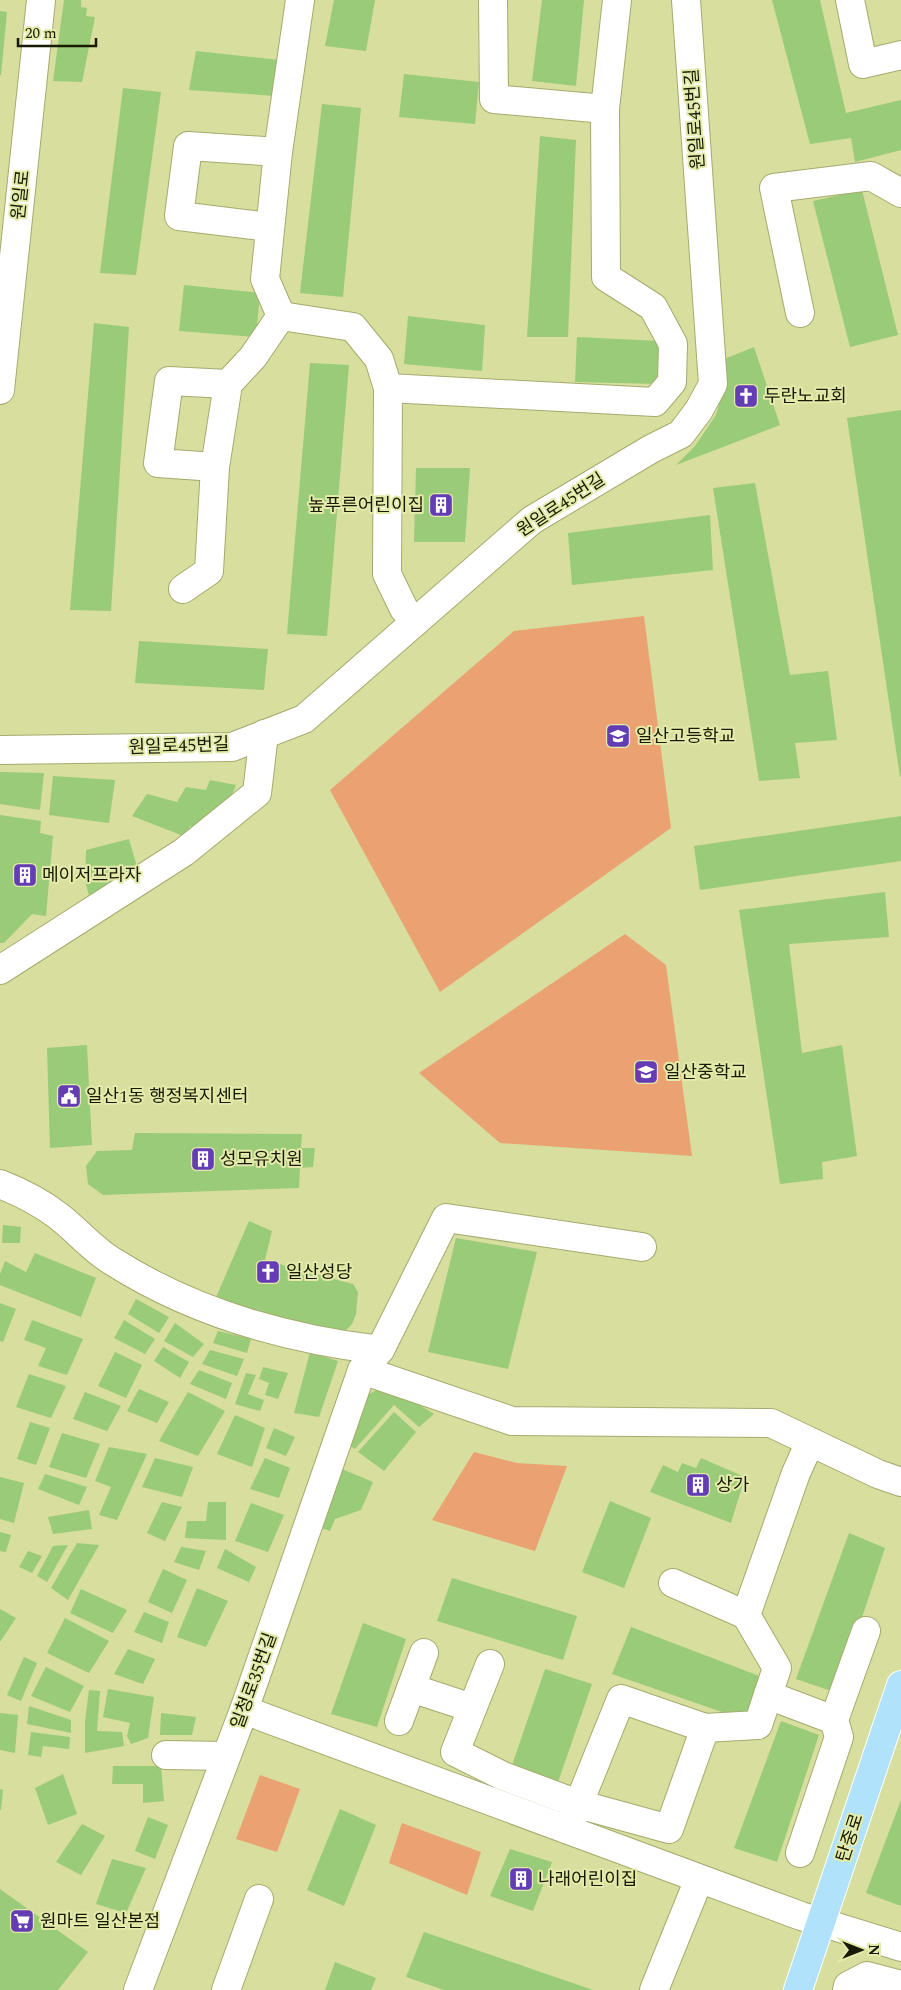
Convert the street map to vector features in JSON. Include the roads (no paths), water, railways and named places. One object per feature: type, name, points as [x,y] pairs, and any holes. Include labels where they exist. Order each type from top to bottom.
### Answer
[{"type":"main road","name":"탄중로","points":[[798,1990],[822,1924],[901,1686]]},
{"type":"street","name":"원일로","points":[[0,390],[8,240],[42,0]]},
{"type":"street","points":[[281,316],[265,279],[278,152],[300,0]]},
{"type":"street","points":[[493,0],[494,99],[605,110]]},
{"type":"street","points":[[388,388],[655,402],[672,382],[673,344],[653,307],[606,277],[605,110],[617,0]]},
{"type":"street","name":"원일로45번길","points":[[0,750],[232,747],[304,719],[532,520],[652,449],[682,434],[700,410],[713,384],[686,0]]},
{"type":"street","points":[[850,0],[863,64],[901,55]]},
{"type":"street","points":[[270,227],[179,216],[188,146],[278,152]]},
{"type":"street","points":[[800,313],[774,188],[871,176],[901,192]]},
{"type":"street","points":[[281,316],[353,327],[379,359],[388,388],[387,574],[404,609],[414,622]]},
{"type":"street","points":[[183,589],[209,571],[215,467],[228,384],[253,357],[281,316]]},
{"type":"street","points":[[215,467],[158,462],[170,381],[228,384]]},
{"type":"street","points":[[0,970],[184,852],[257,794],[264,734]]},
{"type":"street","points":[[0,1184],[35,1200],[58,1215],[110,1260],[168,1294],[235,1318],[334,1345],[512,1421],[771,1423],[878,1474],[901,1482]]},
{"type":"street","name":"일청로35번길","points":[[138,1990],[244,1710],[371,1360],[446,1218],[642,1247]]},
{"type":"street","points":[[746,1615],[796,1473],[810,1442]]},
{"type":"street","points":[[566,1829],[621,1699],[706,1728],[758,1725],[777,1668],[746,1615],[673,1583]]},
{"type":"street","points":[[800,1853],[839,1737],[834,1720],[866,1631]]},
{"type":"street","points":[[399,1721],[424,1653]]},
{"type":"street","points":[[490,1664],[455,1752],[503,1776],[578,1804],[670,1828],[706,1728]]},
{"type":"street","points":[[411,1688],[472,1708]]},
{"type":"street","points":[[768,1695],[834,1720]]},
{"type":"street","points":[[244,1710],[822,1924],[901,1947]]},
{"type":"street","points":[[166,1755],[226,1756]]},
{"type":"street","points":[[654,1990],[700,1879]]},
{"type":"street","points":[[226,1990],[259,1899]]},
{"type":"street","points":[[847,1990],[848,1986],[866,1976],[900,1984]]},
{"type":"place","name":"두란노교회","points":[[746,396]]},
{"type":"place","name":"높푸른어린이집","points":[[441,505]]},
{"type":"place","name":"일산고등학교","points":[[618,736]]},
{"type":"place","name":"메이저프라자","points":[[25,875]]},
{"type":"place","name":"일산중학교","points":[[646,1072]]},
{"type":"place","name":"일산1동 행정복지센터","points":[[69,1096]]},
{"type":"place","name":"성모유치원","points":[[203,1159]]},
{"type":"place","name":"일산성당","points":[[268,1272]]},
{"type":"place","name":"상가","points":[[698,1485]]},
{"type":"place","name":"나래어린이집","points":[[521,1879]]},
{"type":"place","name":"원마트 일산본점","points":[[22,1921]]}]
